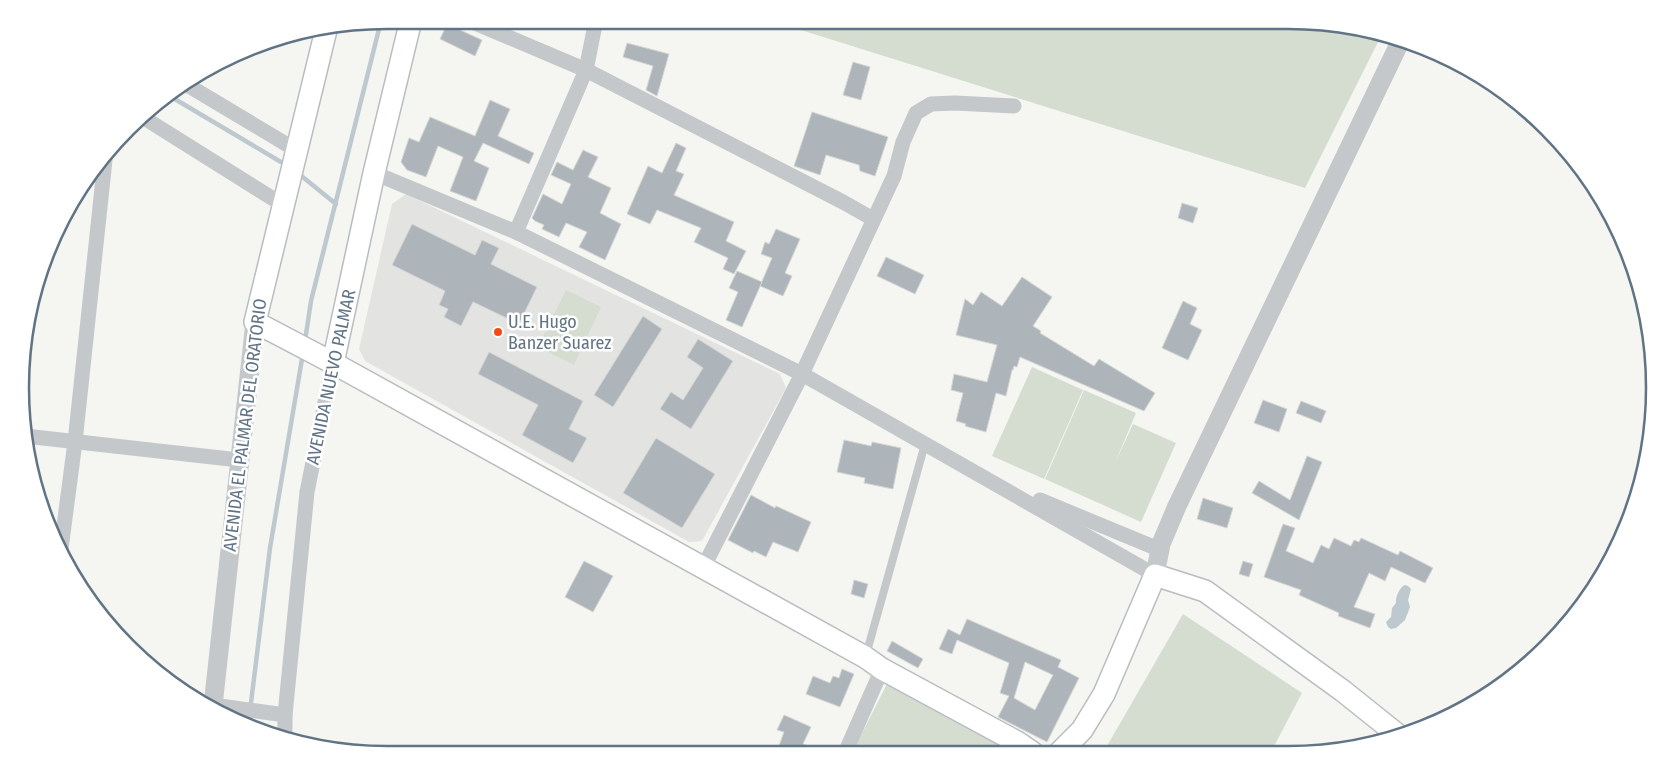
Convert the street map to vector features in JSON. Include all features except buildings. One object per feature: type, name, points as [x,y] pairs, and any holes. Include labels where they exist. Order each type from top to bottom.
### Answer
[{"type":"main road","name":"AVENIDA NUEVO PALMAR","points":[[325,359],[374,173],[409,29]]},
{"type":"main road","name":"AVENIDA EL PALMAR DEL ORATORIO","points":[[255,322],[325,35]]},
{"type":"main road","points":[[255,322],[1023,746]]},
{"type":"main road","points":[[1066,746],[1082,730],[1104,694],[1155,575],[1205,590],[1343,691],[1392,730]]},
{"type":"street","points":[[489,29],[586,70],[873,219]]},
{"type":"street","points":[[516,232],[586,70],[594,29]]},
{"type":"street","points":[[374,173],[516,232],[802,374],[1155,575],[1162,544],[1182,497],[1398,46]]},
{"type":"street","points":[[190,88],[296,150]]},
{"type":"street","points":[[703,568],[802,374],[894,176],[903,142],[916,113],[931,104],[1014,106]]},
{"type":"street","points":[[148,121],[283,205]]},
{"type":"street","points":[[62,538],[75,442],[104,168]]},
{"type":"street","name":"AVENIDA EL PALMAR DEL ORATORIO","points":[[218,703],[239,460],[255,322]]},
{"type":"street","name":"AVENIDA NUEVO PALMAR","points":[[283,730],[279,714],[325,359]]},
{"type":"street","points":[[33,437],[239,460]]},
{"type":"street","points":[[983,477],[1151,546],[1162,544]]},
{"type":"street","points":[[847,746],[873,663]]},
{"type":"street","points":[[225,707],[279,714]]},
{"type":"lane","points":[[873,663],[925,444]]},
{"type":"shaded area","points":[[798,29],[1288,29],[1334,32],[1379,41],[1305,188]]},
{"type":"shaded area","points":[[406,194],[780,374],[786,388],[702,541],[689,542],[365,361],[359,349],[392,204]]},
{"type":"shaded area","points":[[566,290],[601,307],[574,365],[538,347]]},
{"type":"shaded area","points":[[1032,367],[1083,390],[1044,479],[992,456]]},
{"type":"shaded area","points":[[1084,390],[1136,413],[1115,463],[1133,424],[1176,443],[1141,522],[1045,479]]},
{"type":"shaded area","points":[[1405,585],[1411,589],[1408,600],[1410,607],[1405,620],[1396,628],[1391,629],[1386,622],[1391,617],[1392,608],[1396,603],[1398,593]]},
{"type":"shaded area","points":[[1183,614],[1302,693],[1274,746],[1107,746]]},
{"type":"shaded area","points":[[888,682],[1007,746],[856,746]]},
{"type":"waterway","points":[[305,341],[311,301],[379,29]]},
{"type":"waterway","points":[[175,99],[281,162]]},
{"type":"waterway","points":[[299,174],[336,204]]},
{"type":"waterway","points":[[249,719],[270,548],[303,353]]},
{"type":"place","name":"U.E. Hugo Banzer Suarez","points":[[498,332]]}]
